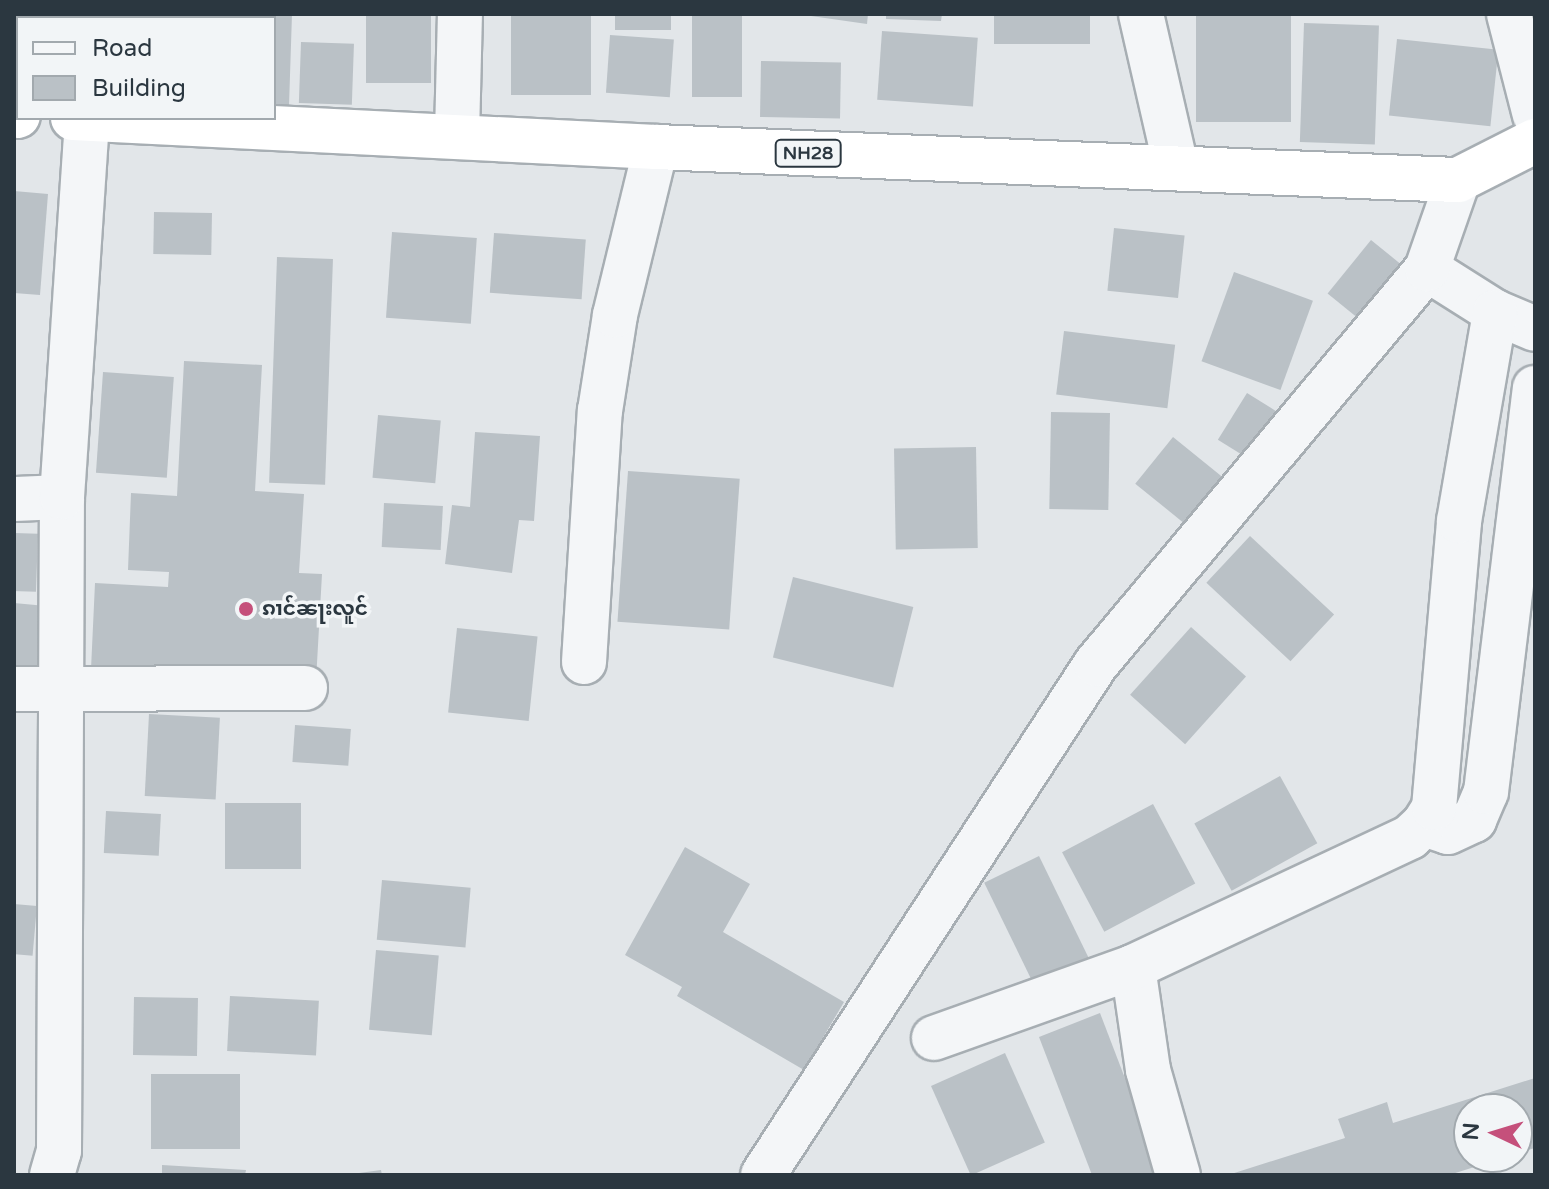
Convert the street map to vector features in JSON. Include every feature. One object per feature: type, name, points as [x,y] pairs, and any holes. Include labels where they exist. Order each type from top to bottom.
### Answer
[{"type":"highway","name":"NH28","points":[[110,120],[656,147],[1458,180],[1535,141]]},
{"type":"street","points":[[457,135],[460,14]]},
{"type":"street","points":[[1141,14],[1176,167]]},
{"type":"street","points":[[1509,14],[1535,115]]},
{"type":"street","points":[[52,1175],[59,1151],[62,497],[87,120]]},
{"type":"street","points":[[584,662],[600,411],[615,315],[656,147]]},
{"type":"street","points":[[763,1175],[1096,664],[1427,269],[1458,180]]},
{"type":"street","points":[[1427,269],[1495,312],[1535,329]]},
{"type":"street","points":[[934,1038],[1133,967],[1410,837],[1424,824],[1434,808],[1459,521],[1495,312]]},
{"type":"street","points":[[1424,824],[1448,832],[1474,820],[1486,792],[1535,388]]},
{"type":"street","points":[[14,499],[62,497]]},
{"type":"street","points":[[14,689],[305,688]]},
{"type":"street","points":[[1133,967],[1148,1070],[1178,1175]]},
{"type":"building","points":[[292,14],[289,106],[276,106],[276,16],[226,16]]},
{"type":"building","points":[[366,14],[431,14],[431,83],[366,83]]},
{"type":"building","points":[[511,14],[591,14],[591,95],[511,95]]},
{"type":"building","points":[[615,14],[671,14],[671,30],[615,30]]},
{"type":"building","points":[[692,14],[742,14],[742,97],[692,97]]},
{"type":"building","points":[[797,14],[868,14],[867,24]]},
{"type":"building","points":[[886,14],[942,14],[941,21],[886,19]]},
{"type":"building","points":[[994,14],[1090,14],[1090,44],[994,44]]},
{"type":"building","points":[[1196,14],[1291,14],[1291,122],[1196,122]]},
{"type":"building","points":[[1304,23],[1379,26],[1375,145],[1300,142]]},
{"type":"building","points":[[882,31],[978,38],[973,107],[877,100]]},
{"type":"building","points":[[610,35],[674,39],[670,97],[606,93]]},
{"type":"building","points":[[1397,39],[1498,50],[1490,126],[1389,116]]},
{"type":"building","points":[[301,42],[354,44],[352,105],[299,103]]},
{"type":"building","points":[[761,61],[841,62],[840,118],[760,117]]},
{"type":"building","points":[[14,191],[48,194],[40,295],[14,293]]},
{"type":"building","points":[[154,212],[212,213],[211,255],[153,254]]},
{"type":"building","points":[[1114,228],[1185,235],[1178,298],[1107,291]]},
{"type":"building","points":[[392,232],[477,238],[471,324],[386,318]]},
{"type":"building","points":[[494,233],[586,239],[582,299],[490,293]]},
{"type":"building","points":[[1371,240],[1405,268],[1362,321],[1328,294]]},
{"type":"building","points":[[277,257],[333,259],[325,485],[269,483]]},
{"type":"building","points":[[1234,272],[1313,301],[1280,390],[1202,361]]},
{"type":"building","points":[[1064,331],[1175,345],[1167,408],[1056,395]]},
{"type":"building","points":[[184,361],[262,365],[255,491],[304,494],[299,573],[322,574],[316,681],[91,669],[95,583],[168,587],[169,572],[128,570],[131,493],[177,496]]},
{"type":"building","points":[[103,372],[174,377],[167,478],[96,473]]},
{"type":"building","points":[[1247,393],[1279,413],[1250,460],[1218,440]]},
{"type":"building","points":[[1051,412],[1110,413],[1108,510],[1049,509]]},
{"type":"building","points":[[378,415],[441,420],[435,483],[373,478]]},
{"type":"building","points":[[475,432],[540,436],[534,521],[519,520],[512,573],[445,564],[452,505],[470,507]]},
{"type":"building","points":[[1173,437],[1223,477],[1185,524],[1135,484]]},
{"type":"building","points":[[976,447],[978,548],[896,549],[894,448]]},
{"type":"building","points":[[628,471],[740,479],[729,629],[617,622]]},
{"type":"building","points":[[384,503],[443,506],[441,550],[382,547]]},
{"type":"building","points":[[14,533],[38,534],[36,592],[14,591]]},
{"type":"building","points":[[1250,536],[1334,614],[1290,661],[1206,583]]},
{"type":"building","points":[[793,577],[913,607],[893,688],[773,658]]},
{"type":"building","points":[[14,603],[46,606],[41,677],[14,674]]},
{"type":"building","points":[[1191,627],[1246,677],[1185,744],[1130,695]]},
{"type":"building","points":[[457,628],[538,636],[529,721],[448,713]]},
{"type":"building","points":[[149,714],[220,718],[216,800],[145,796]]},
{"type":"building","points":[[295,725],[351,729],[348,766],[292,762]]},
{"type":"building","points":[[1280,776],[1317,843],[1232,891],[1194,824]]},
{"type":"building","points":[[225,803],[301,803],[301,869],[225,869]]},
{"type":"building","points":[[1153,804],[1195,883],[1104,932],[1062,852]]},
{"type":"building","points":[[106,811],[161,814],[159,856],[104,853]]},
{"type":"building","points":[[685,847],[750,884],[723,932],[844,1002],[804,1070],[677,996],[682,987],[625,955]]},
{"type":"building","points":[[1039,856],[1095,970],[1040,997],[984,883]]},
{"type":"building","points":[[382,880],[471,888],[465,948],[377,940]]},
{"type":"building","points":[[14,904],[37,906],[33,956],[14,954]]},
{"type":"building","points":[[376,950],[439,955],[432,1035],[369,1030]]},
{"type":"building","points":[[230,996],[319,1001],[316,1056],[227,1051]]},
{"type":"building","points":[[134,997],[198,998],[197,1056],[133,1055]]},
{"type":"building","points":[[1100,1013],[1162,1175],[1092,1175],[1039,1037]]},
{"type":"building","points":[[1005,1053],[1045,1143],[971,1175],[931,1086]]},
{"type":"building","points":[[151,1074],[240,1074],[240,1149],[151,1149]]},
{"type":"building","points":[[1535,1078],[1535,1148],[1533,1093],[1488,1093]]},
{"type":"building","points":[[1387,1102],[1393,1123],[1453,1104],[1455,1173],[1228,1175],[1345,1138],[1338,1119]]},
{"type":"building","points":[[162,1165],[246,1170],[245,1175],[162,1175]]},
{"type":"building","points":[[381,1170],[382,1175],[359,1175],[359,1173]]},
{"type":"place","name":"ၵၢင်ၼႃးလူင်","points":[[246,609]]}]
